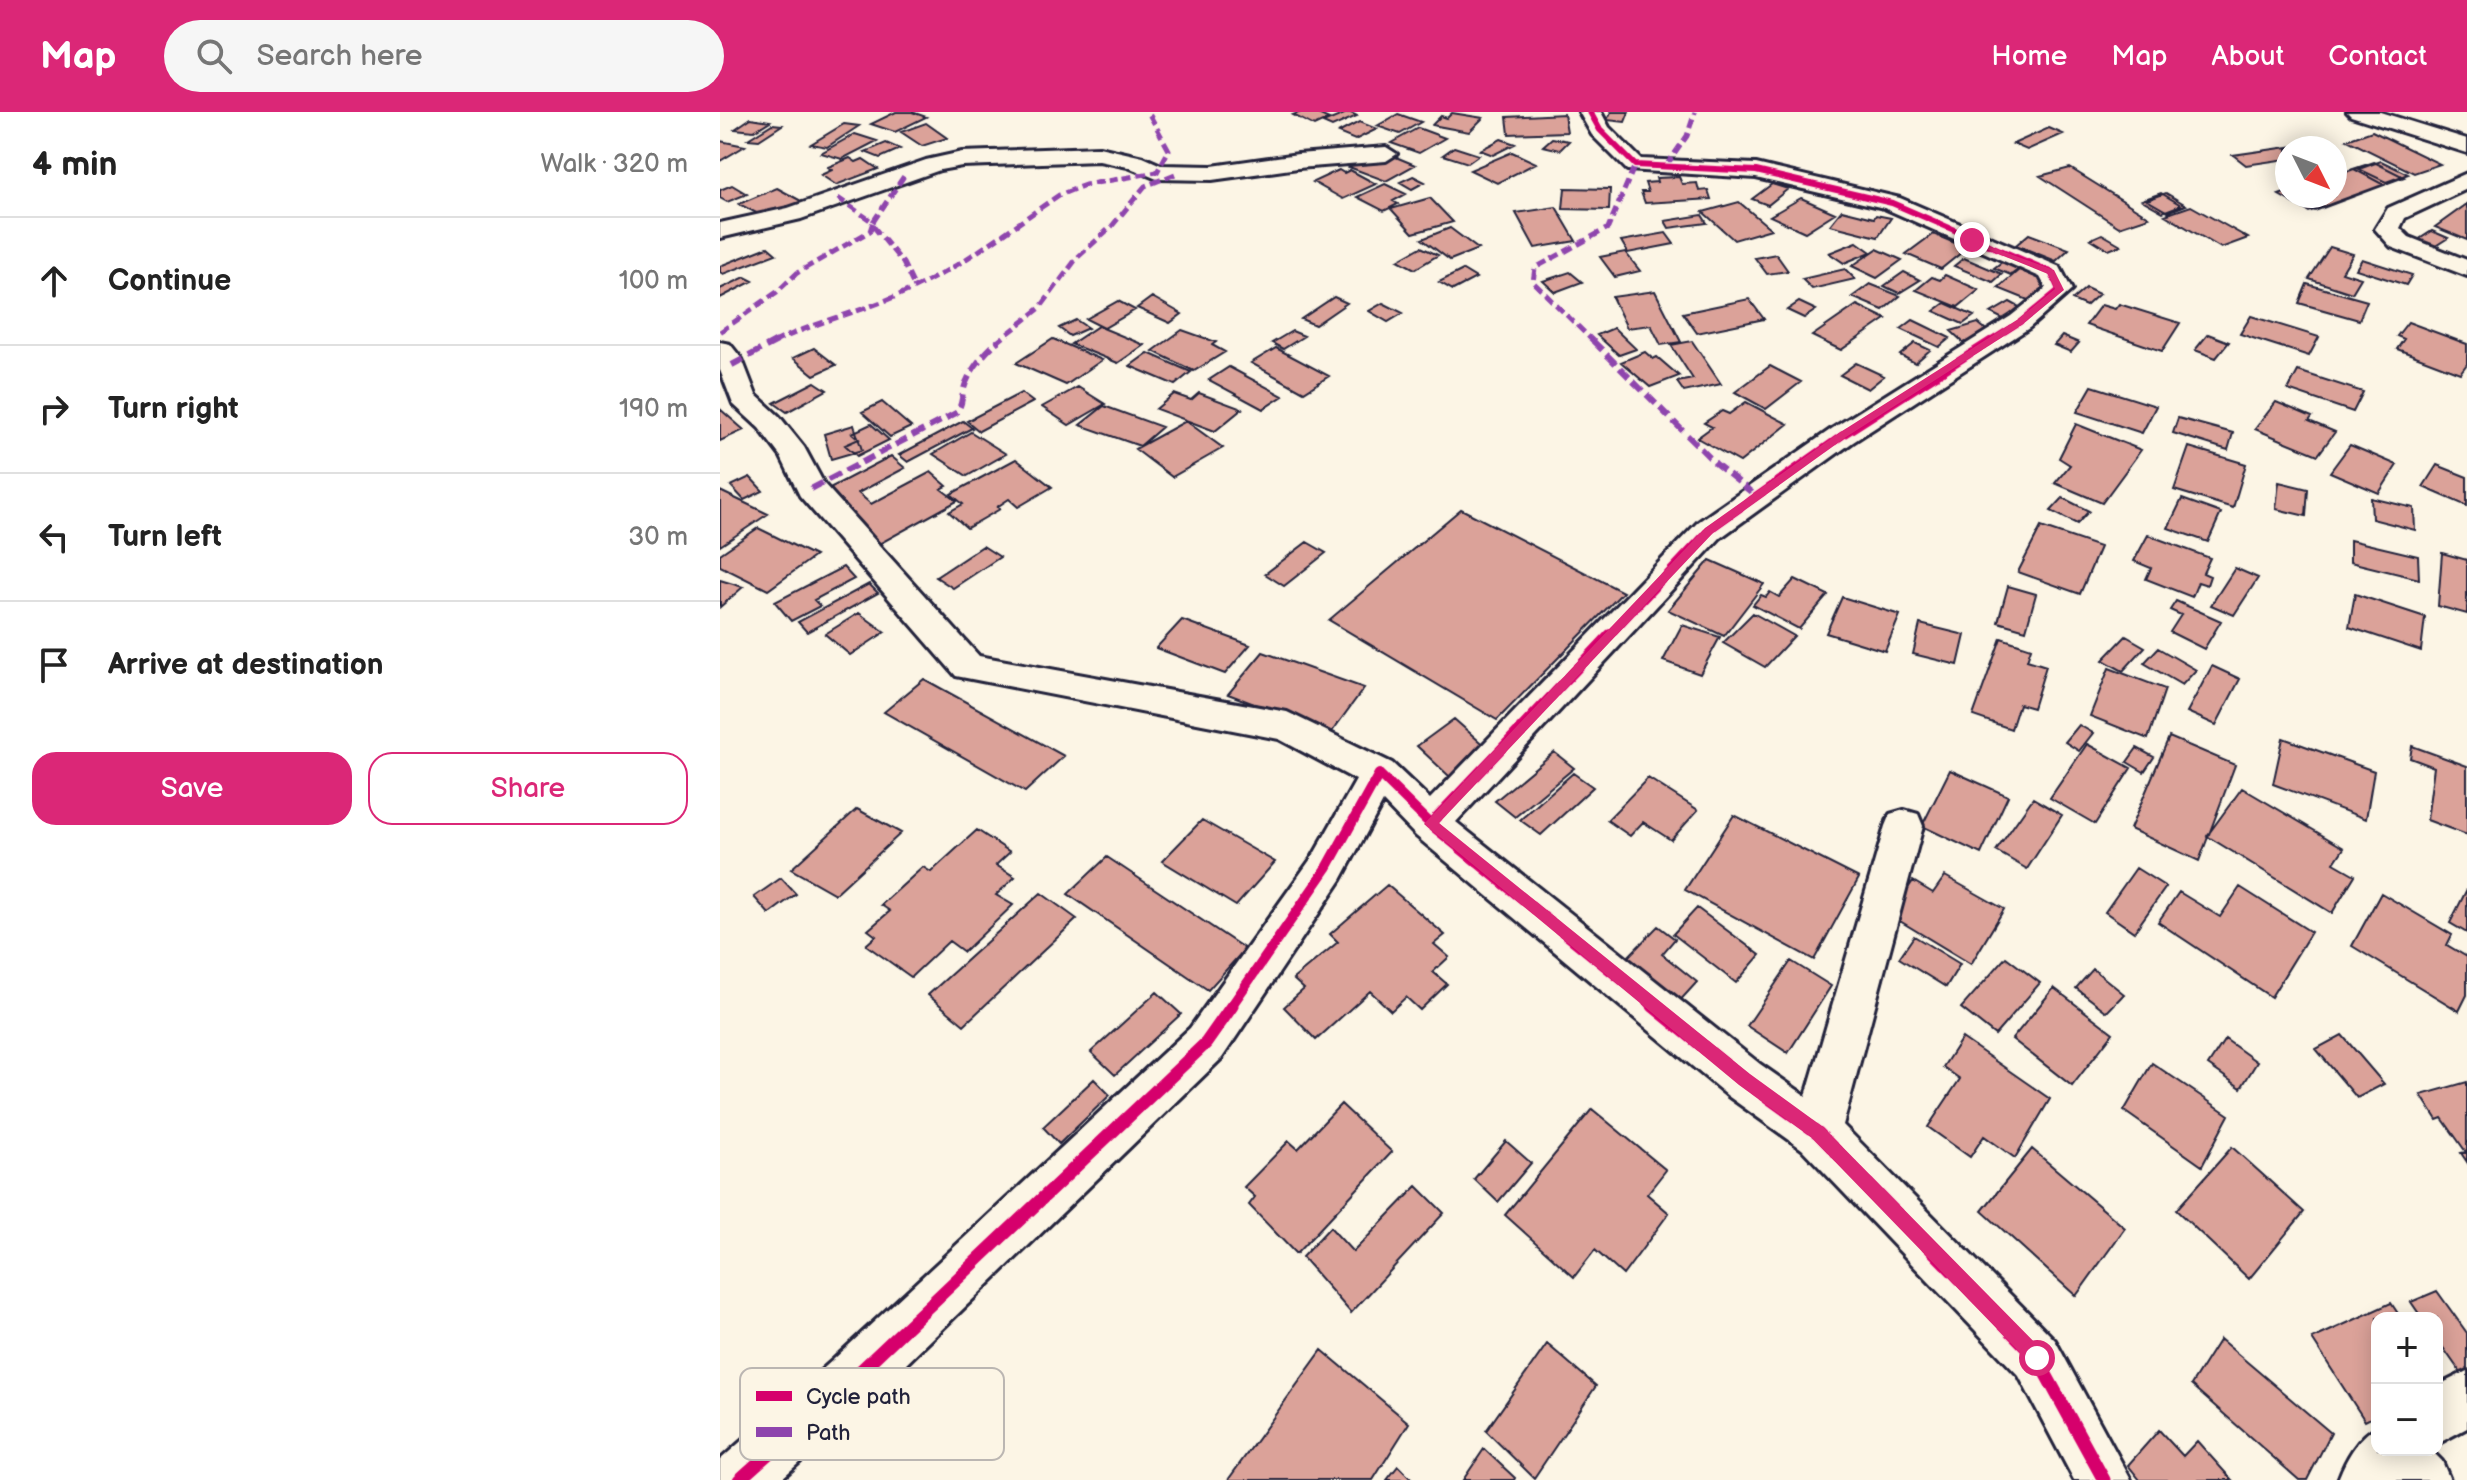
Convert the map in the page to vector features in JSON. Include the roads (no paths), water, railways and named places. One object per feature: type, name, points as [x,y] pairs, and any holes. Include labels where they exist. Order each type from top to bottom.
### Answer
[{"type":"street","points":[[1430,824],[1709,530],[1843,435],[2020,322],[2059,290],[2051,272],[1892,203],[1756,171],[1635,165],[1600,130],[1590,112]]},
{"type":"street","points":[[2358,112],[2467,146]]},
{"type":"street","points":[[720,231],[793,214],[934,165],[962,159],[1099,154],[1135,162],[1157,172],[1212,173],[1298,161],[1386,154]]},
{"type":"street","points":[[2467,180],[2396,213],[2387,229],[2400,242],[2467,269]]},
{"type":"street","points":[[724,362],[743,398],[769,422],[794,454],[811,489],[968,667],[1287,726],[1379,774],[1430,824],[1744,1080],[1818,1133],[2037,1358],[2104,1480]]},
{"type":"street","points":[[864,1368],[1206,1043],[1327,868],[1379,774]]},
{"type":"street","points":[[1818,1133],[1904,826]]},
{"type":"street","points":[[2443,1413],[2467,1397]]},
{"type":"street","points":[[2365,1480],[2384,1456]]},
{"type":"street","points":[[2396,1456],[2423,1480]]},
{"type":"street","points":[[739,1480],[761,1460]]}]
